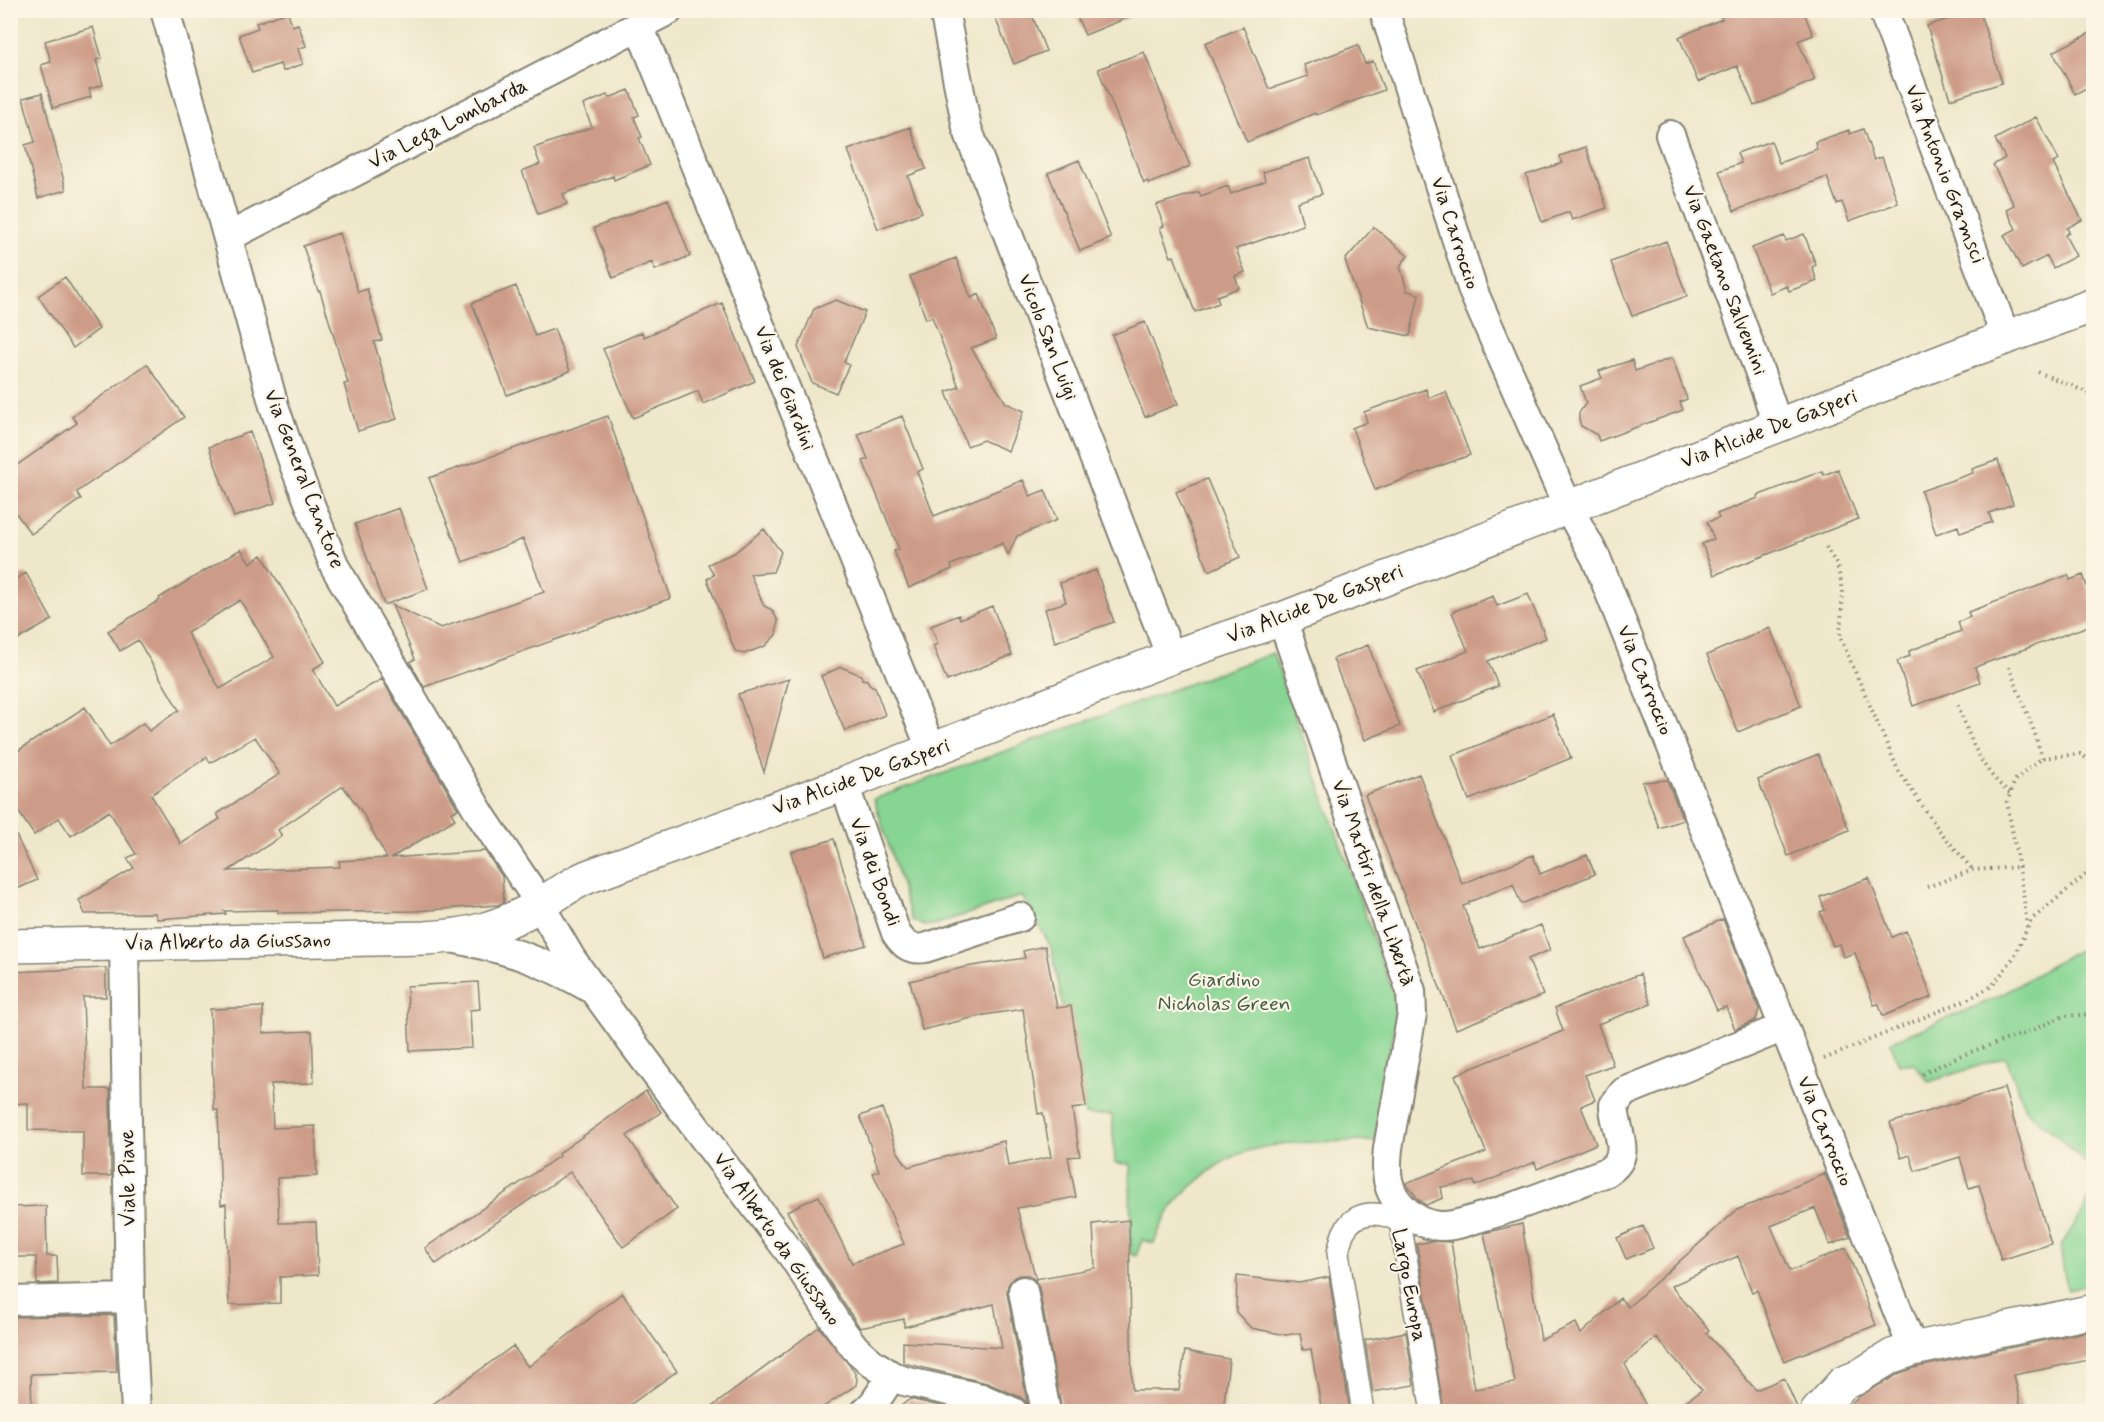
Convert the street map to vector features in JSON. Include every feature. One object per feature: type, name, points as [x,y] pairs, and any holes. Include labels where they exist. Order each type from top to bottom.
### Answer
[{"type":"street","name":"Via General Cantore","points":[[165,10],[274,406],[295,466],[336,567],[483,817],[539,905]]},
{"type":"street","name":"Via Lega Lombarda","points":[[228,237],[669,10]]},
{"type":"street","name":"Vicolo San Luigi","points":[[944,10],[967,128],[1172,657]]},
{"type":"street","name":"Via Carroccio","points":[[1384,10],[1473,291],[1568,507],[1596,558],[1913,1349]]},
{"type":"street","name":"Via Antonio Gramsci","points":[[1883,10],[2006,338]]},
{"type":"street","name":"Via dei Giardini","points":[[639,26],[932,751]]},
{"type":"street","name":"Via Gaetano Salvemini","points":[[1670,135],[1778,426]]},
{"type":"street","name":"Via Alcide De Gasperi","points":[[539,905],[567,886],[586,877],[932,751],[1172,657],[1282,619],[2094,305]]},
{"type":"street","name":"Via Martiri della Libertà","points":[[1282,619],[1411,991],[1412,1014],[1388,1148],[1388,1179],[1393,1195],[1402,1207],[1426,1224],[1440,1226],[1457,1224],[1512,1208],[1607,1172],[1616,1166],[1621,1157],[1622,1147],[1614,1105],[1624,1092],[1784,1027]]},
{"type":"street","name":"Via dei Bondi","points":[[844,784],[896,933],[905,945],[917,949],[925,948],[1020,916]]},
{"type":"street","name":"Via Alberto da Giussano","points":[[10,946],[446,937],[487,930],[539,905],[568,953],[794,1258],[855,1348],[872,1363],[904,1381],[981,1398],[1013,1412]]},
{"type":"street","name":"Via Alberto da Giussano","points":[[446,937],[517,953],[565,974],[596,992]]},
{"type":"street","name":"Viale Piave","points":[[124,944],[130,1298],[136,1412]]},
{"type":"street","name":"Largo Europa","points":[[1364,1412],[1338,1253],[1345,1229],[1354,1220],[1376,1213],[1389,1215],[1400,1222],[1432,1412]]},
{"type":"street","points":[[1023,1291],[1046,1412]]},
{"type":"street","points":[[10,1301],[130,1298]]},
{"type":"street","points":[[1817,1412],[1843,1383],[1856,1378],[1892,1356],[1913,1349],[2094,1311]]},
{"type":"street","points":[[865,1412],[874,1403],[892,1376]]},
{"type":"street","points":[[1823,1412],[1856,1378]]},
{"type":"path","points":[[2038,372],[2094,396]]},
{"type":"path","points":[[1826,547],[1837,565],[1843,590],[1840,637],[1874,718],[1898,770],[1939,830],[1973,870]]},
{"type":"path","points":[[2009,667],[2036,734],[2042,758]]},
{"type":"path","points":[[1958,705],[1978,755],[1996,783],[2010,793]]},
{"type":"path","points":[[2027,928],[2007,802],[2015,780],[2042,758],[2080,754],[2094,763]]},
{"type":"path","points":[[1927,887],[1973,870],[2019,867]]},
{"type":"path","points":[[1800,1069],[1968,999],[1992,986],[2014,957],[2031,920],[2094,868]]},
{"type":"path","points":[[1922,1074],[1959,1056],[2023,1034],[2064,1016],[2094,1014]]},
{"type":"green space","name":"Giardino Nicholas Green","points":[[1273,653],[1395,999],[1395,1023],[1375,1141],[1269,1146],[1232,1157],[1212,1169],[1183,1194],[1162,1223],[1154,1243],[1142,1240],[1136,1256],[1131,1254],[1130,1164],[1115,1163],[1112,1115],[1085,1115],[1051,947],[1022,896],[933,925],[924,926],[912,920],[874,799]]},
{"type":"green space","points":[[2093,944],[2093,1284],[2067,1289],[2060,1247],[2083,1212],[2092,1188],[2088,1166],[2062,1140],[2025,1109],[2006,1057],[1929,1082],[1914,1064],[1899,1064],[1890,1042],[1998,997],[2069,955]]},
{"type":"building","points":[[992,10],[1030,10],[1046,51],[1014,64]]},
{"type":"building","points":[[1074,10],[1144,10],[1144,11],[1085,35]]},
{"type":"building","points":[[1718,10],[1803,10],[1813,35],[1798,41],[1815,80],[1754,106],[1737,66],[1698,82],[1679,37],[1722,19]]},
{"type":"building","points":[[1979,10],[2002,83],[1950,99],[1927,26]]},
{"type":"building","points":[[288,12],[292,26],[298,24],[306,46],[298,49],[303,64],[283,71],[280,64],[252,73],[239,35],[258,28],[256,23]]},
{"type":"building","points":[[93,27],[102,58],[96,60],[103,85],[89,89],[91,97],[53,108],[41,65],[51,62],[45,41]]},
{"type":"building","points":[[1243,27],[1269,89],[1308,76],[1304,65],[1358,45],[1365,64],[1373,61],[1384,90],[1316,115],[1315,113],[1247,142],[1205,43]]},
{"type":"building","points":[[2094,31],[2094,84],[2075,94],[2053,52]]},
{"type":"building","points":[[1144,52],[1190,166],[1149,184],[1148,181],[1144,183],[1098,69]]},
{"type":"building","points":[[629,90],[639,115],[634,117],[642,137],[639,138],[650,165],[614,180],[613,176],[563,194],[567,204],[538,214],[522,171],[540,164],[534,148],[592,127],[583,105],[607,95],[609,98]]},
{"type":"building","points":[[42,93],[66,190],[38,198],[25,145],[35,142],[23,98]]},
{"type":"building","points":[[2036,117],[2059,160],[2053,163],[2082,220],[2067,228],[2069,232],[2065,235],[2076,256],[2053,268],[2047,256],[2022,269],[2004,235],[2016,229],[2006,209],[2014,205],[1993,165],[2005,158],[1995,139]]},
{"type":"building","points":[[910,127],[926,169],[908,176],[922,212],[878,229],[848,150]]},
{"type":"building","points":[[1863,129],[1874,160],[1882,157],[1898,203],[1849,221],[1842,202],[1837,204],[1827,177],[1734,211],[1719,171],[1741,163],[1737,153],[1771,141],[1779,163],[1817,149],[1815,142],[1849,130],[1850,134]]},
{"type":"building","points":[[1586,147],[1607,208],[1572,220],[1569,212],[1542,222],[1526,175],[1562,163],[1560,156]]},
{"type":"building","points":[[1310,158],[1322,194],[1297,202],[1303,225],[1236,249],[1245,272],[1235,276],[1239,288],[1217,296],[1219,303],[1195,312],[1174,256],[1171,257],[1160,228],[1164,226],[1156,205],[1199,192],[1201,196],[1228,186],[1231,194],[1265,181],[1263,172]]},
{"type":"building","points":[[1079,160],[1111,238],[1080,251],[1048,173]]},
{"type":"building","points":[[668,199],[690,256],[655,270],[652,262],[613,278],[594,228]]},
{"type":"building","points":[[1374,227],[1408,256],[1400,266],[1407,291],[1419,294],[1410,336],[1368,327],[1345,260]]},
{"type":"building","points":[[339,233],[358,292],[367,289],[382,340],[374,342],[397,419],[358,431],[344,384],[348,383],[320,291],[318,291],[303,246]]},
{"type":"building","points":[[1804,234],[1816,265],[1812,267],[1817,281],[1789,291],[1787,286],[1770,293],[1752,248],[1784,236],[1786,241]]},
{"type":"building","points":[[1666,241],[1687,296],[1632,316],[1611,262]]},
{"type":"building","points":[[956,258],[971,298],[979,294],[996,339],[971,348],[1006,403],[1024,411],[1008,451],[983,440],[967,446],[946,392],[959,387],[932,317],[926,319],[910,276]]},
{"type":"building","points":[[65,277],[99,329],[73,348],[38,296]]},
{"type":"building","points":[[516,286],[535,336],[554,329],[570,371],[507,395],[472,303]]},
{"type":"building","points":[[836,300],[865,312],[844,362],[849,365],[836,393],[812,383],[798,347],[814,309]]},
{"type":"building","points":[[722,303],[755,381],[703,404],[698,391],[633,418],[603,349],[642,332],[644,337]]},
{"type":"building","points":[[1145,322],[1178,404],[1145,417],[1112,335]]},
{"type":"building","points":[[1672,358],[1687,399],[1680,402],[1683,410],[1599,441],[1597,435],[1581,426],[1579,413],[1586,403],[1580,386],[1602,378],[1599,371],[1632,360],[1635,371]]},
{"type":"building","points":[[147,364],[184,417],[77,492],[81,499],[31,534],[10,505],[10,470],[77,423],[72,417]]},
{"type":"building","points":[[1426,389],[1429,398],[1446,392],[1470,455],[1375,490],[1352,428],[1367,422],[1364,412]]},
{"type":"building","points":[[608,416],[671,598],[424,687],[410,662],[415,659],[392,605],[441,628],[544,592],[523,539],[463,562],[429,478]]},
{"type":"building","points":[[902,416],[923,469],[917,472],[934,516],[1023,480],[1030,496],[1045,490],[1057,520],[1017,536],[1008,555],[1003,543],[951,565],[952,569],[909,588],[894,551],[899,549],[863,461],[868,459],[858,434]]},
{"type":"building","points":[[250,432],[275,503],[234,517],[209,447]]},
{"type":"building","points":[[1998,460],[2013,504],[1989,513],[1992,522],[1960,533],[1958,526],[1936,534],[1921,491],[1973,473],[1972,469]]},
{"type":"building","points":[[1838,469],[1858,519],[1714,575],[1702,544],[1714,539],[1707,522],[1719,518],[1717,514],[1758,498],[1757,496],[1822,471],[1824,475]]},
{"type":"building","points":[[1207,479],[1240,557],[1209,571],[1176,492]]},
{"type":"building","points":[[399,508],[428,589],[384,605],[355,524]]},
{"type":"building","points":[[764,529],[781,552],[773,572],[750,574],[764,606],[772,610],[778,621],[776,635],[765,646],[744,654],[735,651],[707,579],[714,575],[708,564],[734,553]]},
{"type":"building","points":[[241,549],[250,563],[262,555],[325,662],[313,669],[334,706],[382,679],[458,809],[451,813],[455,819],[391,858],[485,851],[502,876],[504,902],[498,905],[415,911],[278,913],[278,910],[224,911],[226,914],[157,919],[155,913],[85,914],[79,900],[134,868],[127,858],[136,854],[109,811],[71,836],[59,818],[34,835],[10,799],[10,756],[85,707],[110,746],[143,723],[149,731],[179,710],[138,640],[120,651],[108,631],[160,600],[159,598]],"holes":[[[240,600],[274,657],[220,689],[187,633]],[[255,737],[280,774],[217,814],[220,819],[181,844],[151,795],[207,757],[210,763]],[[343,786],[362,812],[387,858],[339,861],[340,867],[228,871],[282,836],[278,830]]]},
{"type":"building","points":[[1096,570],[1114,622],[1055,642],[1045,609],[1066,602],[1060,583]]},
{"type":"building","points":[[26,573],[52,620],[10,644],[10,582]]},
{"type":"building","points":[[2068,575],[2070,580],[2083,575],[2094,606],[2094,624],[1975,667],[1980,682],[1913,706],[1897,661],[1910,656],[1909,651],[1961,631],[1958,622],[1970,617],[1968,612]]},
{"type":"building","points":[[1528,594],[1546,638],[1488,661],[1498,686],[1434,712],[1417,671],[1468,651],[1452,612],[1493,596],[1497,606]]},
{"type":"building","points":[[992,606],[1012,655],[947,681],[933,646],[938,644],[931,626],[959,615],[960,619]]},
{"type":"building","points":[[1770,628],[1801,706],[1738,732],[1707,655]]},
{"type":"building","points":[[1368,645],[1400,726],[1365,740],[1333,659]]},
{"type":"building","points":[[841,667],[861,675],[862,679],[875,687],[885,715],[845,731],[821,676]]},
{"type":"building","points":[[789,679],[764,772],[738,694]]},
{"type":"building","points":[[1553,714],[1571,758],[1469,800],[1452,756]]},
{"type":"building","points":[[1818,754],[1849,830],[1788,856],[1758,780]]},
{"type":"building","points":[[1419,774],[1462,884],[1533,855],[1540,874],[1587,855],[1595,874],[1521,904],[1513,884],[1463,906],[1480,949],[1541,925],[1550,950],[1528,959],[1543,995],[1456,1029],[1365,795]]},
{"type":"building","points":[[1667,780],[1683,820],[1659,828],[1642,782]]},
{"type":"building","points":[[10,822],[37,880],[10,892]]},
{"type":"building","points":[[834,839],[866,945],[823,958],[791,852]]},
{"type":"building","points":[[1869,878],[1892,937],[1906,931],[1932,997],[1883,1016],[1879,1004],[1874,1005],[1855,953],[1843,957],[1839,944],[1833,946],[1820,912],[1825,910],[1820,897]]},
{"type":"building","points":[[1723,919],[1759,1009],[1756,1020],[1735,1029],[1726,1007],[1717,1010],[1684,936]]},
{"type":"building","points":[[1045,946],[1057,1008],[1071,1006],[1086,1107],[1072,1109],[1080,1156],[1068,1157],[1076,1197],[1017,1208],[1036,1279],[1095,1268],[1093,1224],[1129,1220],[1132,1390],[1179,1390],[1185,1351],[1229,1359],[1223,1412],[1062,1412],[1039,1288],[1035,1280],[1028,1275],[1013,1278],[1008,1285],[1007,1293],[1028,1407],[1020,1397],[987,1383],[903,1363],[903,1342],[1002,1348],[994,1304],[904,1327],[904,1319],[860,1328],[813,1257],[787,1211],[819,1196],[852,1263],[904,1244],[873,1173],[879,1171],[860,1116],[882,1108],[897,1151],[908,1167],[1004,1141],[1008,1166],[1051,1157],[1043,1113],[1038,1114],[1023,1009],[984,1015],[922,1030],[910,981],[965,967],[1025,958],[1023,951]]},
{"type":"building","points":[[106,968],[106,997],[83,997],[86,1089],[110,1089],[111,1176],[83,1176],[83,1131],[28,1130],[28,1103],[10,1104],[10,972]]},
{"type":"building","points":[[1640,974],[1651,1004],[1598,1024],[1613,1065],[1585,1075],[1595,1100],[1581,1106],[1596,1144],[1537,1169],[1535,1162],[1475,1186],[1474,1181],[1441,1187],[1443,1198],[1426,1205],[1418,1199],[1406,1183],[1486,1152],[1455,1075],[1563,1031],[1555,1008]]},
{"type":"building","points":[[478,982],[480,1009],[470,1010],[472,1048],[410,1051],[407,986]]},
{"type":"building","points":[[263,1007],[263,1033],[312,1031],[314,1083],[271,1084],[273,1128],[315,1126],[317,1176],[277,1178],[279,1223],[316,1222],[318,1275],[280,1277],[280,1303],[229,1305],[226,1204],[221,1205],[218,1110],[214,1110],[210,1009]]},
{"type":"building","points":[[2004,1088],[2051,1244],[2001,1260],[1979,1185],[1969,1188],[1960,1157],[1915,1171],[1910,1155],[1901,1158],[1890,1123]]},
{"type":"building","points":[[646,1091],[661,1112],[627,1136],[677,1209],[623,1247],[570,1172],[436,1264],[425,1248],[559,1156],[558,1154]]},
{"type":"building","points":[[1825,1174],[1850,1237],[1830,1245],[1815,1208],[1771,1226],[1790,1271],[1846,1248],[1876,1325],[1784,1361],[1757,1290],[1752,1292],[1738,1256],[1671,1286],[1709,1330],[1706,1333],[1756,1390],[1784,1378],[1799,1412],[1669,1412],[1702,1390],[1656,1337],[1625,1364],[1649,1412],[1444,1412],[1417,1244],[1432,1241],[1451,1242],[1475,1389],[1515,1383],[1484,1233],[1522,1224],[1541,1340],[1576,1323],[1581,1334],[1620,1298],[1628,1307],[1737,1210]]},
{"type":"building","points":[[46,1206],[47,1256],[57,1256],[58,1283],[37,1284],[36,1257],[10,1257],[10,1207]]},
{"type":"building","points":[[1643,1226],[1653,1248],[1626,1259],[1617,1238]]},
{"type":"building","points":[[1237,1276],[1299,1283],[1329,1277],[1350,1412],[1322,1412],[1311,1349],[1303,1350],[1300,1333],[1286,1335],[1251,1328],[1236,1312]]},
{"type":"building","points":[[622,1293],[677,1371],[620,1412],[422,1412],[513,1346],[528,1367]]},
{"type":"building","points":[[114,1315],[117,1372],[31,1374],[32,1412],[10,1412],[10,1317]]},
{"type":"building","points":[[819,1327],[854,1371],[857,1379],[856,1385],[816,1412],[705,1412]]},
{"type":"building","points":[[2094,1330],[2094,1359],[2014,1375],[2022,1412],[1843,1412],[1860,1396],[1900,1373],[1918,1367]]},
{"type":"building","points":[[1406,1332],[1414,1385],[1373,1392],[1365,1340]]},
{"type":"building","points":[[910,1399],[966,1412],[893,1412]]}]
